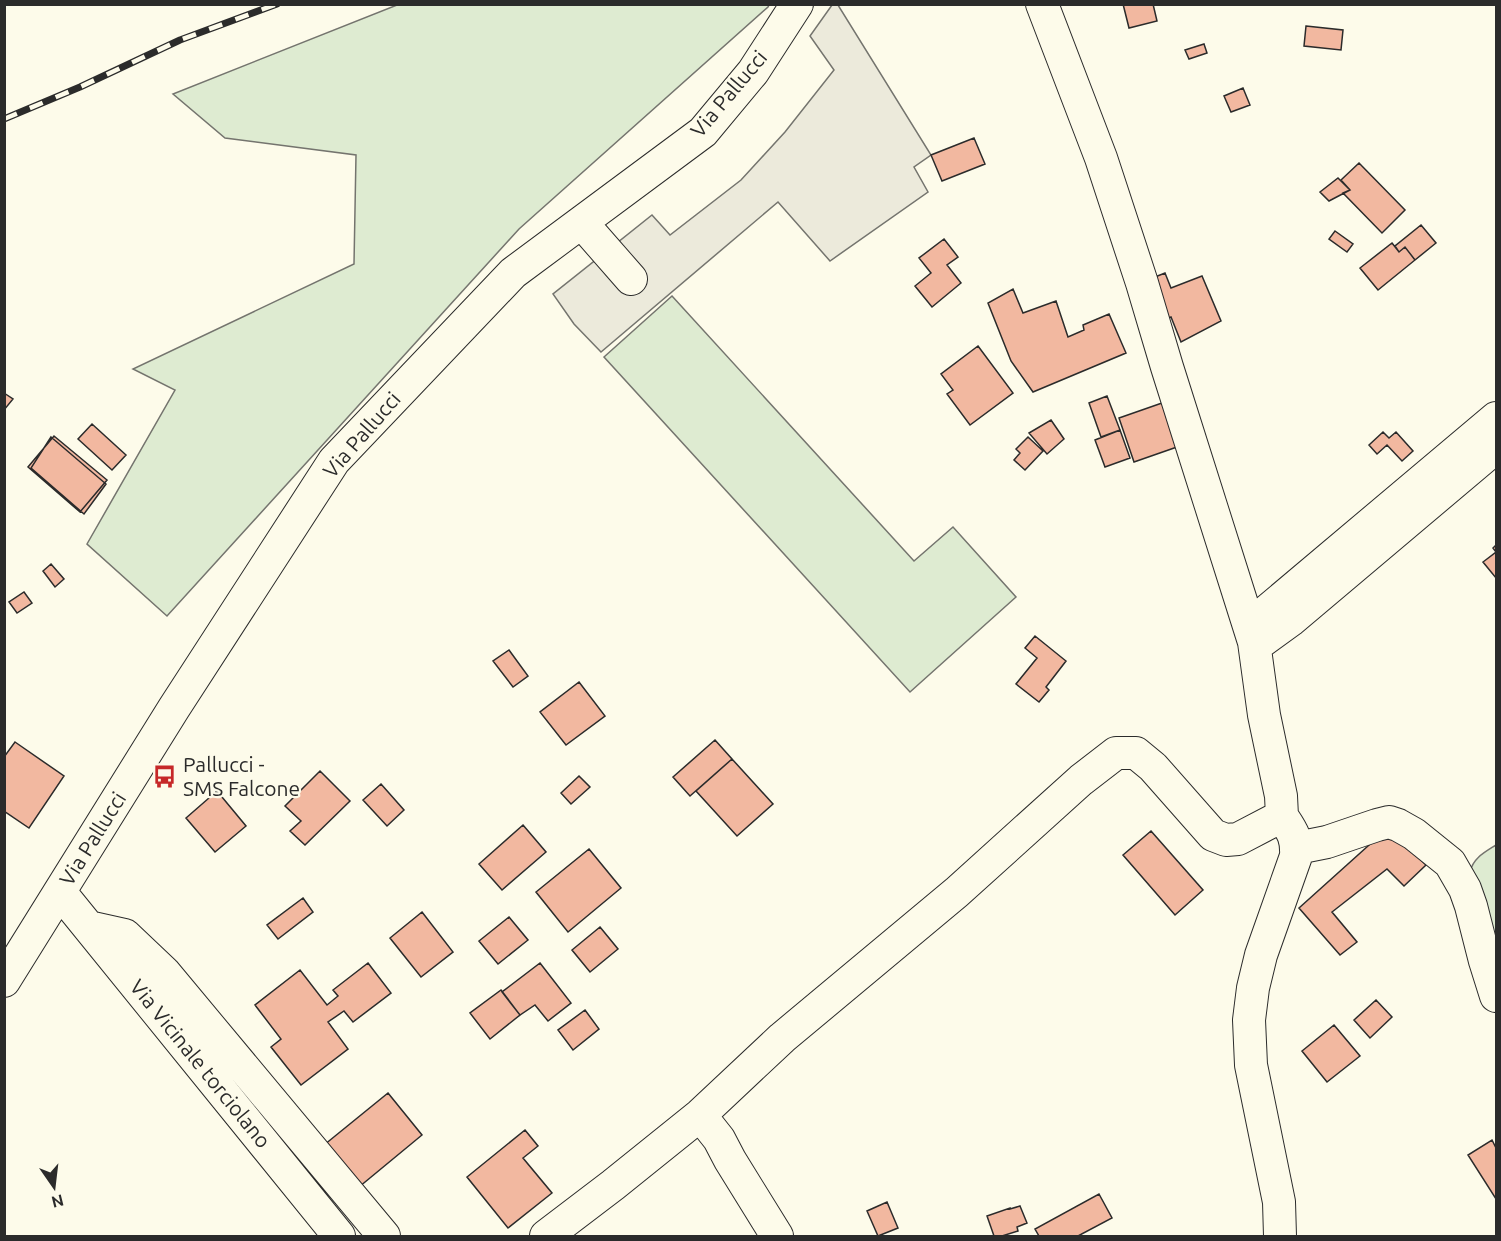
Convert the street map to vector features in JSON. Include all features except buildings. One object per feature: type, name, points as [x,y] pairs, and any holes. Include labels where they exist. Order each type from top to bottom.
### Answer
[{"type":"street","name":"Via Pallucci","points":[[4,981],[174,708],[334,461],[513,273],[703,132],[753,72],[796,4]]},
{"type":"street","points":[[1042,4],[1101,158],[1252,636],[1264,715],[1281,796],[1282,816],[1297,843],[1296,856],[1252,988],[1249,1020],[1251,1065],[1279,1202],[1280,1236]]},
{"type":"street","points":[[582,223],[631,279]]},
{"type":"street","points":[[1252,636],[1497,418]]},
{"type":"street","points":[[1252,636],[1291,620],[1497,447]]},
{"type":"street","points":[[546,1236],[700,1115],[782,1038],[957,892],[1081,780],[1116,753],[1136,753],[1153,767],[1213,835],[1226,840],[1238,839],[1282,816]]},
{"type":"street","points":[[1296,848],[1327,842],[1389,822],[1414,834],[1450,862],[1465,889],[1497,996]]},
{"type":"street","name":"Via Vicinale torciolano","points":[[60,891],[339,1236]]},
{"type":"street","points":[[89,927],[124,935],[164,972],[384,1236]]},
{"type":"street","points":[[700,1115],[719,1139],[777,1236]]},
{"type":"green space","points":[[397,5],[769,5],[519,229],[167,616],[87,544],[175,390],[133,369],[354,264],[356,155],[225,138],[173,94]]},
{"type":"green space","points":[[672,296],[914,561],[953,527],[1016,597],[910,692],[604,357]]},
{"type":"green space","points":[[1496,845],[1496,973],[1470,872],[1477,859]]},
{"type":"shaded area","points":[[832,5],[838,5],[931,155],[914,167],[928,192],[830,261],[778,202],[601,352],[574,324],[553,294],[652,215],[670,235],[741,180],[785,132],[834,70],[810,36]]},
{"type":"railway","points":[[4,119],[80,87],[180,40],[277,4]]},
{"type":"place","name":"Pallucci - SMS Falcone","points":[[165,777]]}]
